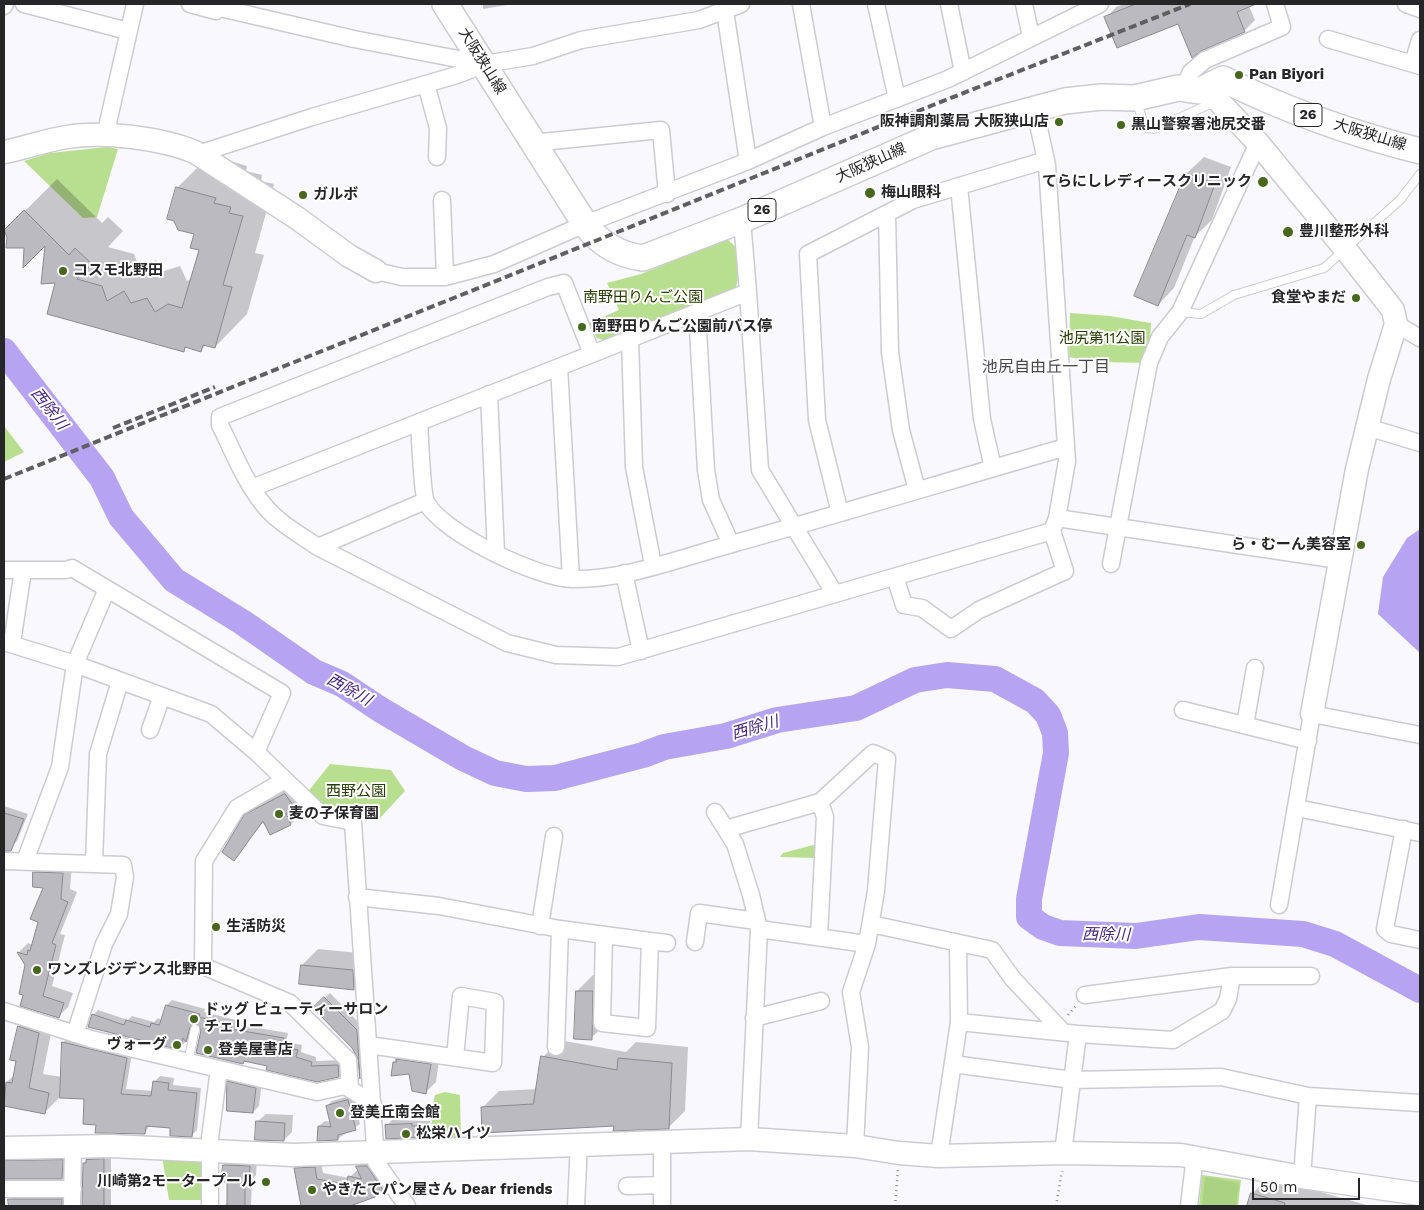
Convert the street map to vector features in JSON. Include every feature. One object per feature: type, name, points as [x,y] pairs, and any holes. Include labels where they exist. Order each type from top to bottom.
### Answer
[{"type":"main road","name":"大阪狭山線","points":[[445,4],[585,224],[598,240],[630,256],[643,258],[742,220],[931,136],[1065,101],[1101,97],[1136,98],[1191,90],[1223,79],[1250,93],[1420,155]]},
{"type":"street","points":[[24,4],[128,31]]},
{"type":"street","points":[[105,136],[135,4]]},
{"type":"street","points":[[190,4],[216,11],[220,6],[354,39],[484,64]]},
{"type":"street","points":[[198,154],[426,84],[484,64],[533,56],[582,40],[699,20],[741,4]]},
{"type":"street","points":[[801,4],[823,127]]},
{"type":"street","points":[[876,4],[897,99]]},
{"type":"street","points":[[949,4],[963,72]]},
{"type":"street","points":[[1024,4],[1031,37]]},
{"type":"street","points":[[4,152],[69,136],[149,138],[180,146],[198,154],[297,218],[349,256],[376,271],[402,277],[445,277],[494,264],[585,224],[667,194],[748,161],[823,127],[963,72],[1100,4]]},
{"type":"street","points":[[1275,4],[1282,27],[1205,60],[1191,72],[1191,90],[1214,96],[1258,143],[1393,310],[1396,324],[1367,427],[1339,560],[1279,905]]},
{"type":"street","points":[[1406,4],[1420,9]]},
{"type":"street","points":[[725,11],[748,161]]},
{"type":"street","points":[[1328,39],[1416,65],[1420,40]]},
{"type":"street","points":[[426,84],[438,128],[437,157]]},
{"type":"street","points":[[895,577],[904,605],[922,608],[951,629],[979,610],[1065,571],[1054,524],[1067,461],[1046,160],[1035,110]]},
{"type":"street","points":[[532,143],[661,130],[667,194]]},
{"type":"street","points":[[1111,564],[1149,363],[1160,337],[1180,312],[1258,143]]},
{"type":"street","points":[[840,513],[817,420],[808,254],[913,200],[1046,160]]},
{"type":"street","points":[[959,186],[982,419],[993,468]]},
{"type":"street","points":[[442,200],[445,277]]},
{"type":"street","points":[[887,214],[890,352],[901,430],[917,490]]},
{"type":"street","points":[[742,220],[760,470],[834,594]]},
{"type":"street","points":[[592,354],[564,283],[548,287],[220,417],[220,425],[252,488],[264,505],[289,528],[318,547],[507,643],[556,656],[618,657],[641,651],[895,577],[1054,524],[1119,526],[1339,560]]},
{"type":"street","points":[[252,488],[748,292]]},
{"type":"street","points":[[697,312],[706,470],[711,500],[731,544]]},
{"type":"street","points":[[1396,324],[1420,338]]},
{"type":"street","points":[[630,339],[634,467],[653,565]]},
{"type":"street","points":[[559,367],[571,579]]},
{"type":"street","points":[[489,394],[496,553]]},
{"type":"street","points":[[419,422],[425,501],[454,530],[496,553],[541,572],[571,579],[612,577],[1066,447]]},
{"type":"street","points":[[1367,427],[1420,443]]},
{"type":"street","points":[[318,547],[425,501]]},
{"type":"street","points":[[4,570],[72,568],[282,693],[256,752]]},
{"type":"street","points":[[23,570],[8,643],[75,664],[212,714],[256,752],[323,816],[353,822],[376,1162],[406,1206]]},
{"type":"street","points":[[624,573],[641,651]]},
{"type":"street","points":[[25,861],[60,767],[75,664],[106,589]]},
{"type":"street","points":[[1245,725],[1255,668]]},
{"type":"street","points":[[94,863],[98,754],[120,681]]},
{"type":"street","points":[[150,730],[162,696]]},
{"type":"street","points":[[1183,710],[1308,741]]},
{"type":"street","points":[[1312,714],[1420,735]]},
{"type":"street","points":[[726,829],[820,802],[873,753],[887,759],[876,891],[871,924],[867,944],[851,992],[860,1047],[855,1146]]},
{"type":"street","points":[[285,780],[237,808],[204,861],[203,966],[290,1003],[348,1060],[350,1089]]},
{"type":"street","points":[[819,938],[825,817],[820,802]]},
{"type":"street","points":[[1297,808],[1420,832]]},
{"type":"street","points":[[715,812],[735,844],[751,895],[757,925],[749,1139]]},
{"type":"street","points":[[1404,830],[1385,929],[1391,934],[1420,940]]},
{"type":"street","points":[[540,926],[554,836]]},
{"type":"street","points":[[4,862],[25,861],[123,865],[125,877],[119,914],[104,944],[75,1034]]},
{"type":"street","points":[[357,897],[439,906],[540,926],[667,943]]},
{"type":"street","points":[[695,942],[699,913],[819,938],[867,944]]},
{"type":"street","points":[[871,924],[992,950],[1013,979],[1066,1031],[1072,1080],[1063,1153]]},
{"type":"street","points":[[556,1047],[560,929]]},
{"type":"street","points":[[604,936],[602,1024],[647,1028],[650,942]]},
{"type":"street","points":[[939,1156],[959,1022],[958,944]]},
{"type":"street","points":[[959,1022],[1173,1040],[1222,1011],[1228,999],[1232,976]]},
{"type":"street","points":[[1085,995],[1232,976],[1311,976]]},
{"type":"street","points":[[754,1018],[821,1001]]},
{"type":"street","points":[[4,1011],[75,1034],[317,1092],[345,1086],[373,1104]]},
{"type":"street","points":[[369,1045],[455,1057]]},
{"type":"street","points":[[952,1064],[1072,1080],[1221,1077],[1308,1096],[1420,1103]]},
{"type":"street","points":[[210,1206],[210,1152],[219,1069]]},
{"type":"street","points":[[1302,1177],[1308,1096]]},
{"type":"street","points":[[4,1148],[112,1146],[293,1156],[376,1151],[749,1139],[855,1146],[900,1153],[939,1156],[1063,1153],[1195,1156],[1302,1177],[1420,1194]]},
{"type":"street","points":[[662,1141],[662,1206]]},
{"type":"street","points":[[576,1206],[579,1144]]},
{"type":"street","points":[[72,1206],[73,1147]]},
{"type":"street","points":[[1189,1206],[1195,1156]]},
{"type":"street","points":[[627,1186],[662,1184]]},
{"type":"street","points":[[4,1189],[73,1189]]},
{"type":"lane","points":[[1136,98],[1143,122],[1148,128],[1154,129],[1208,105],[1222,104]]},
{"type":"lane","points":[[1180,312],[1201,314],[1234,294],[1324,268],[1400,200],[1420,155]]},
{"type":"lane","points":[[188,1062],[195,1029]]},
{"type":"path","points":[[1066,1031],[1085,995]]},
{"type":"path","points":[[895,1206],[900,1153]]},
{"type":"path","points":[[1056,1206],[1063,1153]]},
{"type":"green space","points":[[107,147],[118,149],[97,217],[83,218],[24,161],[50,153]]},
{"type":"green space","name":"南野田りんご公園","points":[[727,239],[737,248],[738,277],[736,288],[603,340],[597,338],[589,323],[619,310],[607,283],[641,274]]},
{"type":"green space","name":"池尻第11公園","points":[[1070,313],[1110,316],[1151,323],[1149,363],[1098,362],[1069,357]]},
{"type":"green space","points":[[4,426],[24,452],[4,462]]},
{"type":"green space","name":"西野公園","points":[[330,764],[391,770],[405,791],[380,818],[358,819],[326,812],[307,793]]},
{"type":"green space","points":[[817,844],[816,858],[780,857],[783,853]]},
{"type":"green space","points":[[445,1092],[460,1095],[461,1140],[431,1141],[432,1108],[435,1095]]},
{"type":"green space","points":[[162,1156],[198,1159],[204,1165],[205,1200],[169,1200]]},
{"type":"green space","points":[[1202,1175],[1241,1180],[1238,1206],[1199,1206]]},
{"type":"green space","points":[[1205,1177],[1239,1183],[1236,1206],[1202,1206]]},
{"type":"shaded area","points":[[1420,529],[1420,653],[1378,614],[1383,577],[1407,538]]},
{"type":"building","points":[[1136,4],[1256,4],[1237,12],[1245,32],[1201,51],[1192,58],[1178,24],[1117,48],[1104,17]]},
{"type":"building","points":[[1186,173],[1215,184],[1195,238],[1187,235],[1158,306],[1134,296]]},
{"type":"building","name":"コスモ北野田","points":[[176,187],[216,198],[214,203],[231,207],[229,213],[243,216],[223,285],[232,287],[215,348],[203,345],[201,352],[185,347],[184,352],[47,314],[55,283],[41,284],[45,246],[23,268],[24,248],[6,248],[7,237],[4,230],[24,210],[69,255],[75,248],[92,264],[77,279],[102,286],[107,301],[124,291],[131,303],[147,298],[155,312],[168,304],[182,308],[199,250],[190,248],[194,234],[178,230],[174,221],[167,219]]},
{"type":"building","points":[[285,794],[295,808],[286,813],[291,825],[270,835],[263,821],[234,861],[222,852],[244,815]]},
{"type":"building","points":[[4,813],[24,819],[11,851],[4,851]]},
{"type":"building","points":[[33,872],[63,873],[61,899],[68,902],[52,943],[56,945],[43,996],[64,1003],[59,1018],[20,1006],[23,995],[19,994],[25,965],[17,952],[27,955],[28,950],[30,951],[38,922],[30,919],[43,888],[33,887]]},
{"type":"building","points":[[301,965],[353,970],[354,990],[299,984]]},
{"type":"building","points":[[576,991],[593,991],[592,1040],[574,1039]]},
{"type":"building","points":[[324,997],[357,1030],[360,1079],[358,1059],[352,1048],[313,1008]]},
{"type":"building","points":[[166,1005],[200,1014],[199,1017],[232,1025],[231,1029],[284,1038],[282,1046],[298,1050],[296,1057],[312,1062],[311,1066],[338,1065],[339,1077],[317,1082],[266,1070],[267,1066],[244,1061],[243,1064],[196,1053],[201,1030],[196,1023],[190,1027],[186,1042],[183,1038],[180,1050],[88,1027],[92,1014],[124,1025],[126,1020],[150,1027],[151,1023],[159,1025]]},
{"type":"building","points":[[18,1026],[39,1033],[29,1088],[49,1093],[45,1114],[4,1106],[6,1082],[12,1083],[16,1061],[10,1060]]},
{"type":"building","points":[[62,1042],[127,1058],[121,1094],[151,1096],[153,1081],[169,1083],[168,1090],[197,1093],[192,1137],[170,1136],[170,1128],[146,1126],[145,1134],[95,1133],[96,1125],[83,1124],[84,1099],[60,1098]]},
{"type":"building","points":[[541,1056],[617,1070],[618,1058],[672,1063],[669,1129],[613,1131],[614,1126],[482,1133],[481,1107],[533,1104]]},
{"type":"building","points":[[396,1059],[431,1064],[426,1094],[412,1091],[409,1074],[391,1076],[393,1062],[396,1062]]},
{"type":"building","points":[[227,1081],[256,1088],[253,1113],[227,1111]]},
{"type":"building","name":"登美丘南会館","points":[[348,1100],[356,1130],[338,1135],[338,1140],[317,1141],[318,1126],[331,1127],[326,1106]]},
{"type":"building","points":[[256,1121],[285,1123],[284,1141],[255,1140]]},
{"type":"building","name":"松栄ハイツ","points":[[412,1124],[412,1126],[426,1126],[426,1137],[386,1139],[385,1125]]},
{"type":"building","points":[[104,1159],[104,1206],[82,1206],[83,1163],[86,1163],[86,1160]]},
{"type":"building","points":[[63,1160],[62,1179],[4,1179],[4,1161]]},
{"type":"building","points":[[223,1165],[250,1166],[249,1183],[245,1183],[245,1206],[227,1206],[227,1182],[221,1182]]},
{"type":"building","points":[[356,1166],[367,1166],[383,1190],[375,1197],[350,1206],[301,1206],[294,1168],[315,1167],[317,1179],[346,1184],[348,1176],[361,1179]]},
{"type":"building","points":[[1251,1193],[1285,1203],[1284,1206],[1247,1206]]},
{"type":"building","points":[[8,1199],[62,1199],[62,1206],[9,1206]]},
{"type":"waterway","name":"西除川","points":[[4,351],[102,478],[121,517],[174,580],[242,622],[314,672],[342,684],[381,710],[463,758],[495,773],[526,779],[555,778],[643,755],[664,747],[726,736],[777,720],[856,708],[915,680],[947,675],[995,679],[1035,701],[1048,715],[1055,733],[1056,753],[1029,899],[1029,917],[1043,927],[1060,933],[1136,936],[1199,927],[1303,934],[1335,944],[1420,990]]},
{"type":"railway","points":[[4,479],[933,105],[1190,4]]},
{"type":"railway","points":[[113,428],[215,387]]},
{"type":"place","name":"Pan Biyori","points":[[1239,75]]},
{"type":"place","name":"阪神調剤薬局 大阪狭山店","points":[[1059,122]]},
{"type":"place","name":"黒山警察署池尻交番","points":[[1121,125]]},
{"type":"place","name":"てらにしレディースクリニック","points":[[1263,182]]},
{"type":"place","name":"梅山眼科","points":[[870,193]]},
{"type":"place","name":"ガルボ","points":[[303,195]]},
{"type":"place","name":"豊川整形外科","points":[[1288,232]]},
{"type":"place","name":"コスモ北野田","points":[[63,271]]},
{"type":"place","name":"食堂やまだ","points":[[1356,298]]},
{"type":"place","name":"南野田りんご公園前バス停","points":[[582,327]]},
{"type":"place","name":"ら・むーん美容室","points":[[1361,545]]},
{"type":"place","name":"麦の子保育園","points":[[279,814]]},
{"type":"place","name":"生活防災","points":[[216,927]]},
{"type":"place","name":"ワンズレジデンス北野田","points":[[37,970]]},
{"type":"place","name":"ドッグ ビューティーサロン チェリー","points":[[194,1019]]},
{"type":"place","name":"ヴォーグ","points":[[177,1045]]},
{"type":"place","name":"登美屋書店","points":[[208,1050]]},
{"type":"place","name":"登美丘南会館","points":[[340,1113]]},
{"type":"place","name":"松栄ハイツ","points":[[406,1134]]},
{"type":"place","name":"川崎第2モータープール","points":[[266,1182]]},
{"type":"place","name":"やきたてパン屋さん Dear friends","points":[[312,1190]]},
{"type":"district","name":"池尻自由丘一丁目","points":[[1046,367]]}]
